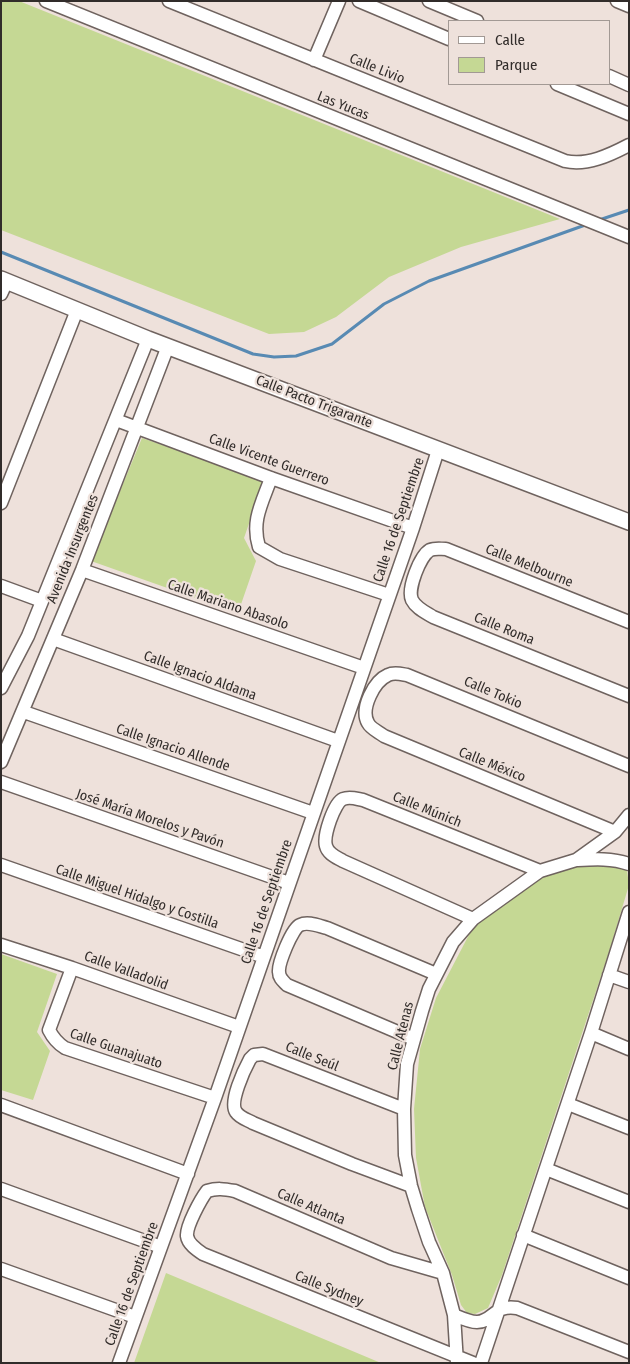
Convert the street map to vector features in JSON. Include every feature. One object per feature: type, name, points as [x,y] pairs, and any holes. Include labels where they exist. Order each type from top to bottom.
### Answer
[{"type":"street","name":"Las Yucas","points":[[46,1],[626,236]]},
{"type":"street","name":"Calle Livio","points":[[168,1],[565,161],[575,164],[587,162],[629,145]]},
{"type":"street","points":[[314,60],[339,1]]},
{"type":"street","points":[[359,1],[448,39]]},
{"type":"street","points":[[430,1],[475,20]]},
{"type":"street","points":[[617,1],[629,6]]},
{"type":"street","points":[[610,76],[629,85]]},
{"type":"street","points":[[559,85],[629,114]]},
{"type":"street","name":"Calle Pacto Trigarante","points":[[3,285],[77,310],[148,339],[629,522]]},
{"type":"street","points":[[1,503],[77,310]]},
{"type":"street","name":"Avenida Insurgentes","points":[[1,688],[7,664],[28,636],[148,339]]},
{"type":"street","name":"Avenida Insurgentes","points":[[1,762],[24,712],[52,639],[82,570],[168,346]]},
{"type":"street","name":"Calle Vicente Guerrero","points":[[116,420],[271,478],[413,528]]},
{"type":"street","name":"Calle 16 de Septiembre","points":[[119,1363],[215,1098],[413,528],[438,450]]},
{"type":"street","points":[[271,478],[255,528],[259,548],[280,559],[389,595]]},
{"type":"street","name":"Calle Melbourne","points":[[422,560],[428,551],[436,548],[446,549],[629,622]]},
{"type":"street","name":"Calle Roma","points":[[422,560],[410,592],[415,605],[422,611],[629,696]]},
{"type":"street","name":"Calle Mariano Abasolo","points":[[82,570],[364,668]]},
{"type":"street","points":[[1,586],[42,601]]},
{"type":"street","name":"Calle Ignacio Aldama","points":[[52,639],[338,741]]},
{"type":"street","name":"Calle Tokio","points":[[366,715],[367,705],[375,687],[389,674],[398,673],[424,680],[629,766]]},
{"type":"street","name":"Calle Ignacio Allende","points":[[24,712],[313,813]]},
{"type":"street","name":"Calle México","points":[[366,715],[368,724],[374,730],[389,738],[615,832]]},
{"type":"street","name":"José María Morelos y Pavón","points":[[1,782],[289,883]]},
{"type":"street","name":"Calle Múnich","points":[[473,919],[343,861],[329,852],[325,837],[336,805],[341,799],[356,798],[540,871]]},
{"type":"street","name":"Calle Atenas","points":[[576,860],[615,832],[629,815]]},
{"type":"street","name":"Calle Atenas","points":[[457,1360],[454,1315],[443,1273],[429,1242],[411,1186],[405,1155],[404,1109],[407,1064],[422,1011],[436,974],[453,942],[473,919],[540,871],[576,860],[603,859],[629,864]]},
{"type":"street","name":"Calle Miguel Hidalgo y Costilla","points":[[1,865],[264,957]]},
{"type":"street","points":[[481,1363],[568,1104],[629,912]]},
{"type":"street","points":[[414,1038],[295,990],[282,981],[278,970],[294,931],[299,925],[308,923],[327,928],[436,974]]},
{"type":"street","name":"Calle Valladolid","points":[[1,945],[239,1027]]},
{"type":"street","name":"Calle Guanajuato","points":[[72,968],[50,1030],[59,1045],[215,1098]]},
{"type":"street","points":[[609,975],[629,982]]},
{"type":"street","points":[[591,1033],[629,1048]]},
{"type":"street","name":"Calle Seúl","points":[[404,1109],[263,1054],[254,1055],[250,1059],[234,1099],[236,1113],[254,1123],[352,1164],[411,1186]]},
{"type":"street","points":[[568,1104],[629,1128]]},
{"type":"street","points":[[1,1105],[188,1174]]},
{"type":"street","points":[[546,1169],[629,1202]]},
{"type":"street","name":"Calle Atlanta","points":[[188,1230],[201,1198],[207,1191],[216,1188],[234,1192],[391,1258],[443,1273]]},
{"type":"street","points":[[1,1189],[161,1247]]},
{"type":"street","name":"Calle Sydney","points":[[188,1230],[187,1236],[190,1243],[203,1254],[457,1360],[473,1363]]},
{"type":"street","points":[[523,1235],[629,1278]]},
{"type":"street","points":[[1,1269],[135,1317]]},
{"type":"street","points":[[454,1315],[472,1322],[480,1322],[507,1306],[525,1311],[629,1352]]},
{"type":"green space","points":[[1,1],[19,1],[560,219],[461,247],[389,277],[336,317],[304,332],[269,334],[1,230]]},
{"type":"green space","points":[[142,438],[264,480],[244,538],[256,561],[238,613],[91,561]]},
{"type":"green space","points":[[588,864],[618,865],[627,870],[629,885],[609,952],[502,1275],[488,1308],[475,1314],[467,1313],[461,1305],[452,1275],[425,1207],[416,1158],[414,1109],[420,1049],[436,998],[473,927],[542,872]]},
{"type":"green space","points":[[1,954],[57,974],[37,1032],[50,1051],[33,1100],[1,1090]]},
{"type":"green space","points":[[166,1273],[381,1363],[134,1363]]},
{"type":"waterway","points":[[599,220],[629,210]]},
{"type":"waterway","points":[[1,252],[253,354],[274,357],[296,356],[332,344],[384,304],[429,281],[588,224]]}]
